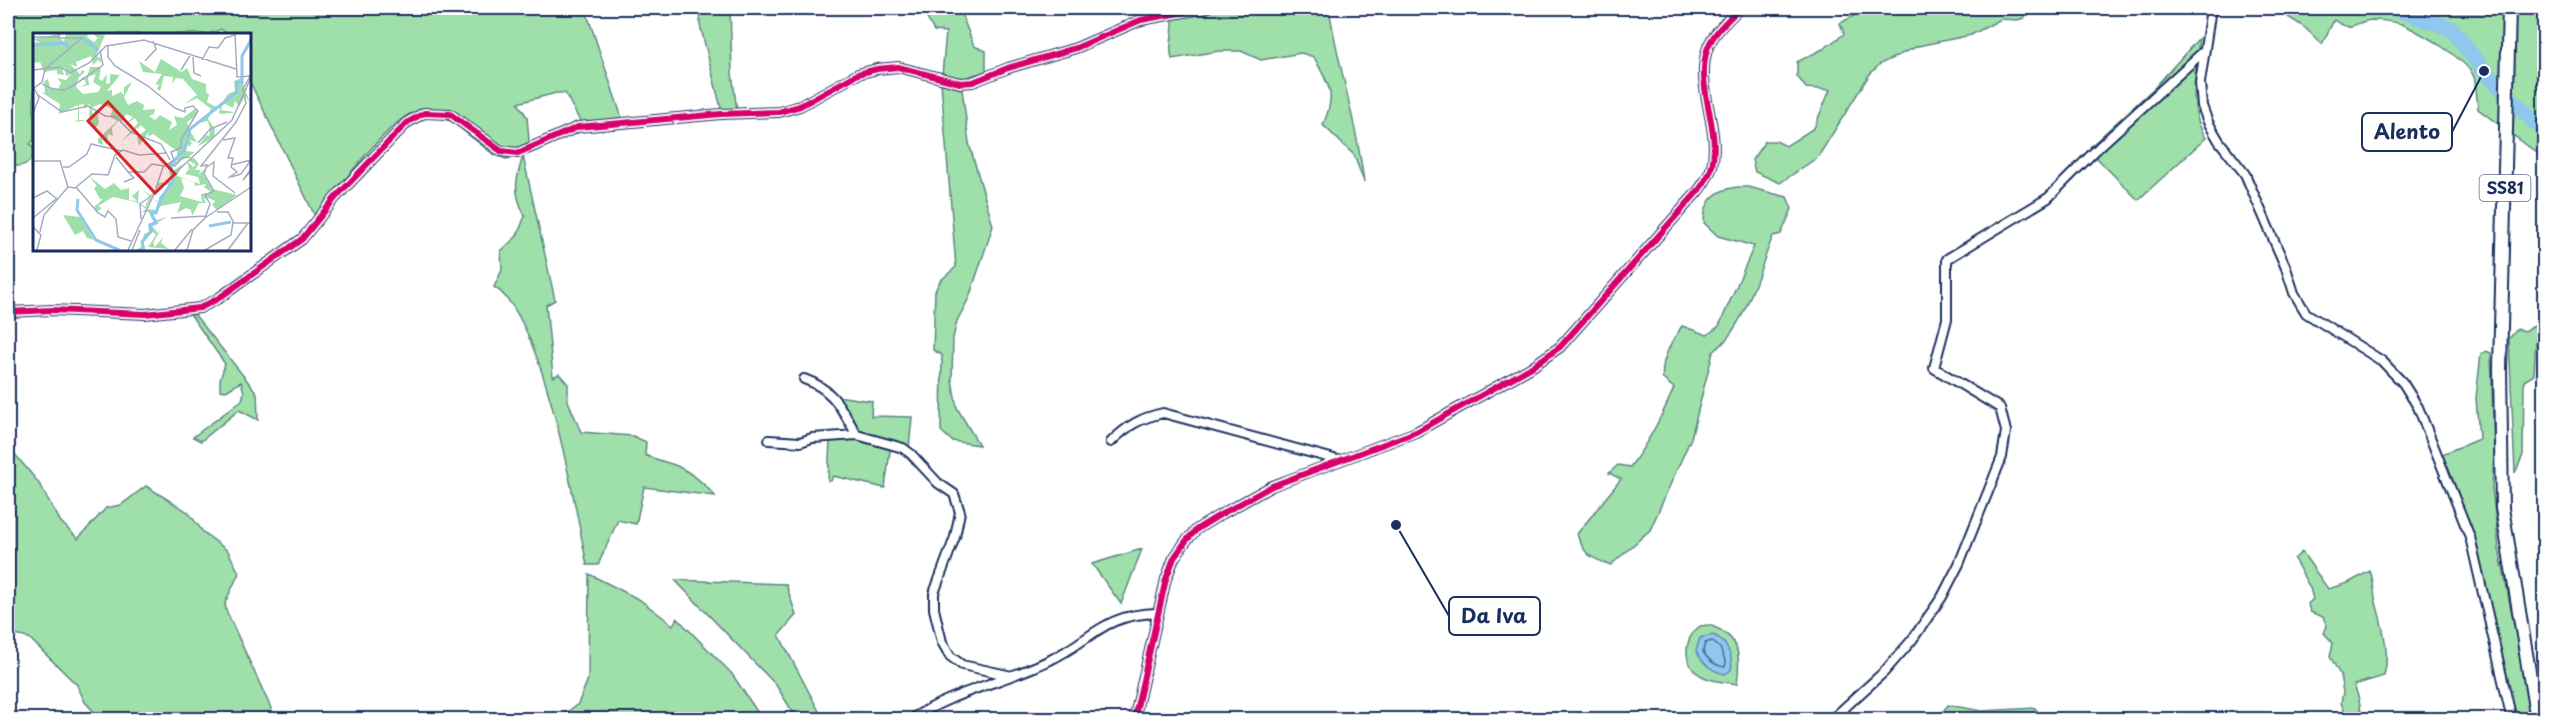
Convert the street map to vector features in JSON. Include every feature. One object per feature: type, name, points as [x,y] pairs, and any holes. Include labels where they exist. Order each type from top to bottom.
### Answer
[{"type":"highway","name":"SS81","points":[[2509,8],[2500,368],[2502,508],[2537,720]]},
{"type":"street","points":[[8,312],[52,310],[145,314],[200,308],[219,298],[302,239],[336,197],[394,135],[408,122],[424,113],[450,114],[501,151],[518,153],[578,127],[709,115],[779,112],[800,106],[858,74],[877,69],[898,67],[960,83],[973,82],[1008,68],[1076,48],[1141,20],[1206,8]]},
{"type":"street","points":[[1134,720],[1157,614],[1174,558],[1197,529],[1272,486],[1416,432],[1530,368],[1560,347],[1699,190],[1712,169],[1714,153],[1704,76],[1708,46],[1717,32],[1740,8]]},
{"type":"street","points":[[2211,8],[2200,83],[2202,106],[2208,122],[2250,183],[2306,313],[2382,361],[2403,383],[2418,407],[2470,537],[2512,720]]},
{"type":"street","points":[[1831,720],[1884,672],[1912,640],[1942,597],[1959,564],[2002,457],[2006,431],[2000,408],[1934,368],[1947,319],[1947,259],[2048,198],[2099,147],[2203,52]]},
{"type":"street","points":[[804,379],[821,385],[834,398],[857,435]]},
{"type":"street","points":[[1111,442],[1129,425],[1144,417],[1163,413],[1338,460]]},
{"type":"street","points":[[769,440],[800,441],[857,435],[903,448],[938,483],[954,494],[960,512],[955,537],[934,593],[934,609],[942,642],[950,656],[962,665],[1012,676]]},
{"type":"street","points":[[910,720],[966,693],[1012,676],[1066,651],[1108,623],[1137,614],[1157,614]]},
{"type":"green space","points":[[8,8],[585,8],[622,118],[581,123],[565,93],[556,93],[518,103],[527,117],[530,152],[523,156],[506,159],[493,154],[451,121],[443,119],[451,110],[420,110],[399,121],[387,132],[316,218],[250,82],[250,33],[226,33],[221,29],[211,33],[33,33],[33,141],[30,144],[33,154],[32,159],[26,164],[8,166]]},
{"type":"green space","points":[[700,8],[730,8],[732,73],[737,111],[722,112],[700,25]]},
{"type":"green space","points":[[921,8],[959,8],[974,46],[986,51],[986,71],[964,78],[942,75],[946,32],[934,31]]},
{"type":"green space","points":[[1223,8],[1329,8],[1357,138],[1364,182],[1354,155],[1323,125],[1330,105],[1330,97],[1324,75],[1314,57],[1301,53],[1261,60],[1241,51],[1219,51],[1172,59],[1173,19]]},
{"type":"green space","points":[[1869,8],[2030,8],[2024,18],[2001,19],[1971,35],[1918,46],[1880,64],[1869,75],[1818,157],[1780,183],[1755,172],[1752,160],[1765,141],[1776,141],[1786,146],[1814,128],[1830,90],[1806,88],[1797,76],[1797,62],[1823,49],[1844,34],[1840,23]]},
{"type":"green space","points":[[2274,8],[2544,8],[2544,158],[2478,109],[2475,79],[2470,70],[2443,47],[2421,34],[2404,25],[2388,21],[2372,20],[2345,26],[2334,20],[2322,44],[2304,27]]},
{"type":"green space","points":[[2199,38],[2194,90],[2196,115],[2206,138],[2138,200],[2095,156],[2090,147],[2155,87]]},
{"type":"green space","points":[[941,83],[962,89],[969,143],[993,226],[969,298],[957,321],[953,338],[952,380],[957,408],[979,445],[952,441],[941,431],[942,355],[933,350],[935,291],[940,281],[956,267]]},
{"type":"green space","points":[[523,156],[555,300],[546,305],[553,377],[559,374],[568,384],[568,401],[581,432],[633,436],[646,442],[645,455],[683,469],[698,479],[715,496],[644,487],[636,524],[618,520],[598,565],[587,565],[554,415],[528,334],[512,305],[494,287],[502,270],[501,251],[517,236],[525,216],[518,200],[516,186]]},
{"type":"green space","points":[[1748,187],[1787,197],[1792,209],[1781,234],[1773,236],[1742,315],[1724,342],[1713,352],[1691,438],[1650,530],[1611,565],[1589,555],[1582,547],[1577,534],[1621,479],[1609,473],[1618,465],[1630,467],[1660,419],[1674,388],[1663,379],[1663,365],[1671,344],[1682,326],[1707,335],[1719,326],[1754,246],[1718,236],[1704,223],[1705,215],[1712,198],[1729,188]]},
{"type":"green space","points":[[191,310],[257,393],[258,420],[239,410],[201,441],[193,437],[242,400],[244,392],[241,382],[226,391],[220,390],[220,380],[225,364],[188,311]]},
{"type":"green space","points":[[2544,319],[2544,333],[2536,339],[2534,375],[2524,381],[2523,455],[2515,473],[2509,339],[2517,329],[2525,331]]},
{"type":"green space","points":[[2486,351],[2491,353],[2494,454],[2492,488],[2499,549],[2533,719],[2515,719],[2505,665],[2468,529],[2440,455],[2479,439],[2476,398],[2481,354]]},
{"type":"green space","points":[[836,396],[872,401],[871,416],[912,417],[909,448],[891,444],[885,488],[833,476],[831,481],[828,481],[830,440],[847,439],[851,412],[843,410]]},
{"type":"green space","points":[[8,446],[38,482],[61,522],[78,539],[106,508],[121,505],[146,486],[188,512],[203,532],[228,551],[239,573],[225,603],[226,610],[275,717],[265,720],[107,719],[97,715],[85,702],[77,685],[29,638],[15,635],[8,645]]},
{"type":"green space","points":[[1142,549],[1121,604],[1092,564]]},
{"type":"green space","points":[[2302,552],[2328,589],[2348,583],[2370,571],[2384,637],[2386,666],[2384,676],[2354,685],[2362,719],[2348,719],[2341,703],[2343,692],[2340,675],[2330,656],[2333,643],[2324,633],[2327,626],[2323,617],[2310,612],[2308,604],[2313,599],[2310,588],[2294,559]]},
{"type":"green space","points":[[589,574],[640,600],[673,625],[677,618],[732,674],[762,719],[557,719],[578,704],[588,679]]},
{"type":"green space","points":[[675,580],[786,584],[796,615],[779,635],[823,719],[797,719],[776,685]]},
{"type":"green space","points":[[1709,625],[1727,635],[1736,647],[1739,664],[1737,684],[1704,677],[1697,673],[1688,660],[1690,638],[1700,626]]},
{"type":"green space","points":[[1948,705],[1982,711],[2035,708],[2043,719],[1950,719],[1940,715]]},
{"type":"water","points":[[1713,635],[1722,641],[1730,655],[1731,670],[1725,674],[1708,666],[1696,651],[1700,638]]},
{"type":"waterway","points":[[2394,8],[2452,29],[2484,71],[2535,123],[2544,126]]},
{"type":"cycle path","points":[[8,312],[52,310],[145,314],[200,308],[219,298],[302,239],[336,197],[395,135],[408,122],[424,113],[450,114],[501,151],[518,153],[578,127],[721,114],[779,112],[800,106],[858,74],[877,69],[898,67],[960,83],[973,82],[1008,68],[1076,48],[1141,20],[1206,8]]},
{"type":"cycle path","points":[[1134,720],[1166,579],[1174,558],[1197,529],[1272,486],[1416,432],[1530,368],[1560,347],[1699,190],[1711,169],[1714,151],[1704,77],[1708,47],[1722,26],[1740,8]]},
{"type":"place","name":"Alento","points":[[2484,71]]},
{"type":"place","name":"Da Iva","points":[[1396,525]]}]
